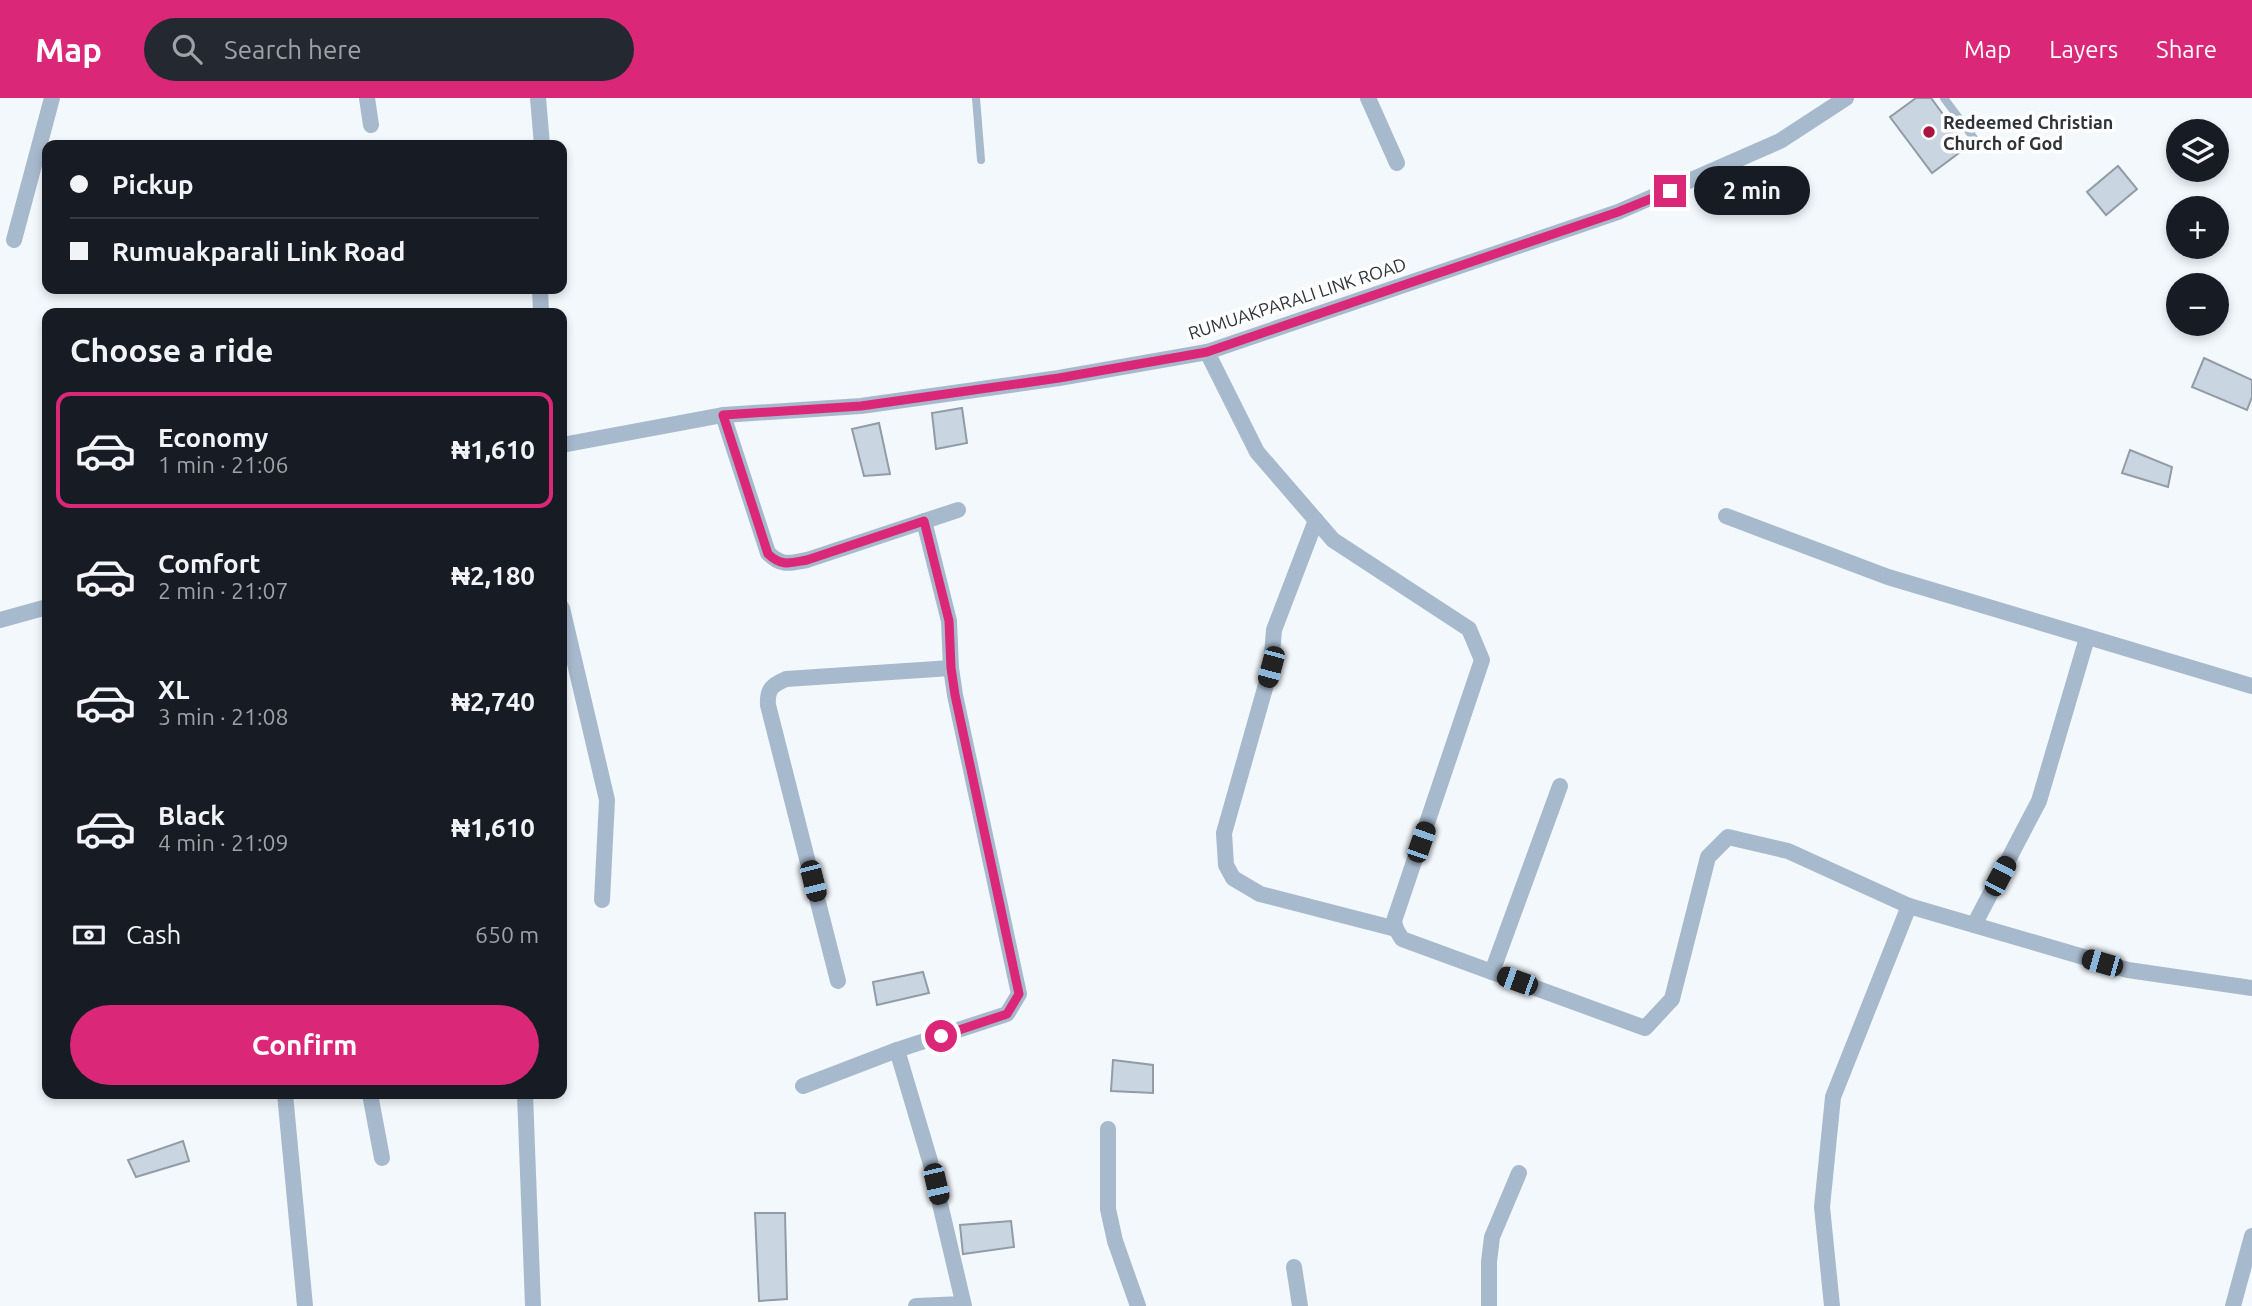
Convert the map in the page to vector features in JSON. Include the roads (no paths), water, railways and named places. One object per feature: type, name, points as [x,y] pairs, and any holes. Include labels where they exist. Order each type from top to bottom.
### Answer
[{"type":"street","points":[[15,240],[52,98]]},
{"type":"street","points":[[367,98],[371,125]]},
{"type":"street","points":[[538,98],[542,140]]},
{"type":"street","points":[[1368,98],[1397,163]]},
{"type":"street","name":"RUMUAKPARALI LINK ROAD","points":[[567,444],[723,415],[861,406],[1059,378],[1207,352],[1618,212],[1780,141],[1846,98]]},
{"type":"street","points":[[1207,352],[1257,452],[1333,540],[1469,629],[1482,660],[1394,921],[1402,939],[1646,1028],[1672,999],[1708,857],[1728,837],[1788,850],[1909,906],[2128,970],[2252,988]]},
{"type":"street","points":[[723,415],[768,554],[777,562],[789,564],[807,560],[958,510]]},
{"type":"street","points":[[1726,516],[1888,577],[2252,686]]},
{"type":"street","points":[[1316,520],[1274,630],[1271,667],[1224,833],[1226,865],[1233,878],[1260,894],[1396,929]]},
{"type":"street","points":[[803,1086],[897,1050],[1007,1014],[1019,994],[951,668],[949,621],[924,521]]},
{"type":"street","points":[[0,620],[42,608]]},
{"type":"street","points":[[567,628],[607,800],[602,900]]},
{"type":"street","points":[[1974,925],[2039,801],[2087,638]]},
{"type":"street","points":[[838,981],[768,705],[768,693],[773,684],[786,679],[951,668]]},
{"type":"street","points":[[1492,972],[1560,786]]},
{"type":"street","points":[[1832,1306],[1822,1207],[1833,1097],[1909,906]]},
{"type":"street","points":[[897,1050],[930,1161],[963,1305],[916,1306]]},
{"type":"street","points":[[285,1099],[305,1306]]},
{"type":"street","points":[[371,1099],[383,1158]]},
{"type":"street","points":[[525,1099],[534,1306]]},
{"type":"street","points":[[1108,1129],[1108,1209],[1115,1241],[1138,1306]]},
{"type":"street","points":[[1489,1306],[1492,1237],[1519,1173]]},
{"type":"street","points":[[2233,1306],[2252,1236]]},
{"type":"street","points":[[1294,1267],[1300,1306]]},
{"type":"lane","points":[[976,98],[981,160]]},
{"type":"lane","points":[[1944,98],[1979,145]]},
{"type":"place","name":"Redeemed Christian Church of God","points":[[1929,132]]}]
